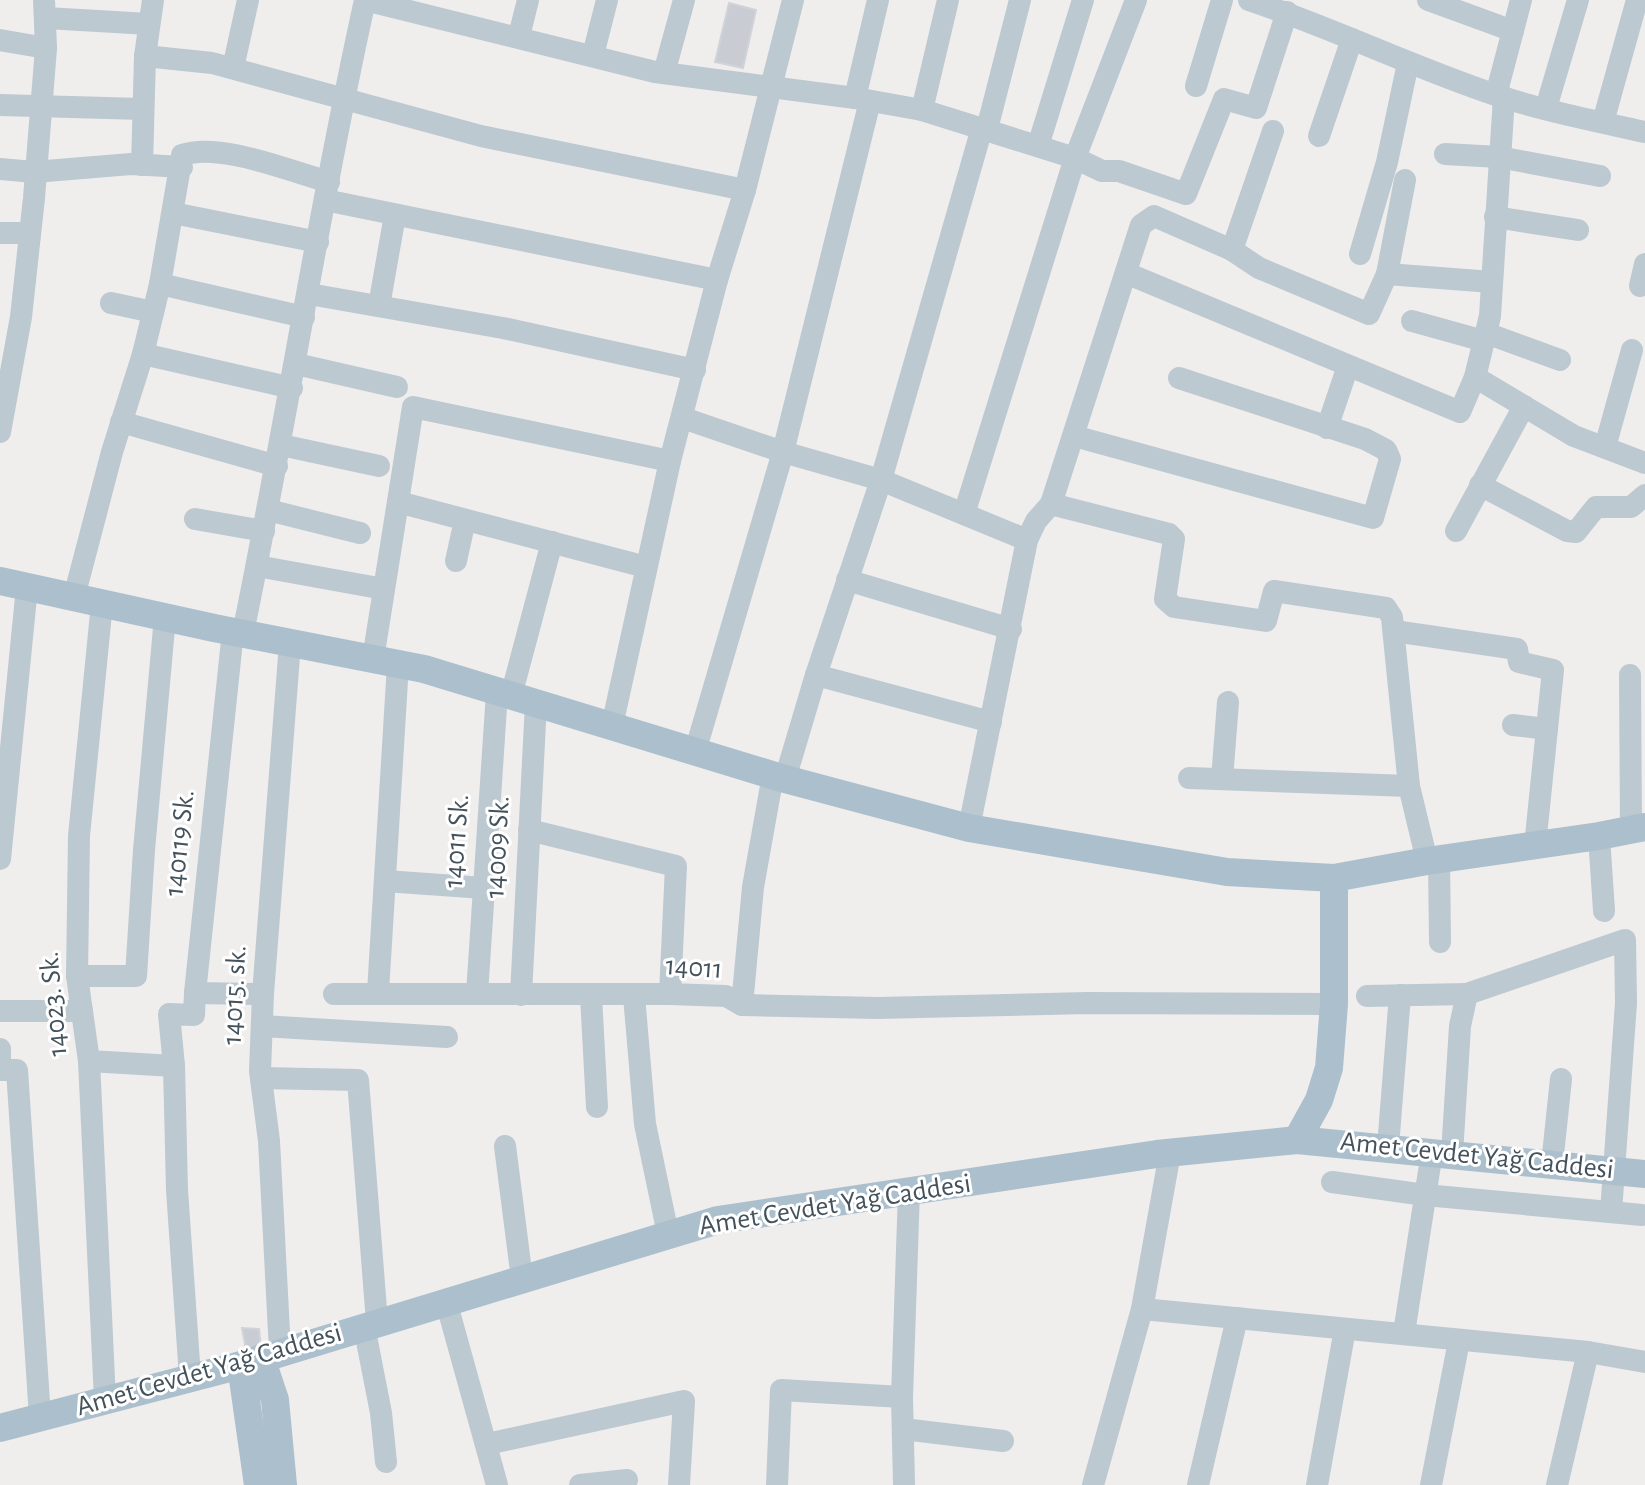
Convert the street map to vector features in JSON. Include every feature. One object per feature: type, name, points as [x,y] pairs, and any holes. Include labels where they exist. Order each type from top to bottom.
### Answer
[{"type":"main road","points":[[13,584],[424,669],[779,777],[969,828],[1227,872],[1334,878],[1638,828]]},
{"type":"main road","points":[[1297,1140],[1319,1100],[1329,1068],[1334,1004],[1334,878]]},
{"type":"main road","name":"Amet Cevdet Yağ Caddesi","points":[[0,1428],[261,1358],[718,1220],[1170,1153],[1297,1140],[1645,1174]]},
{"type":"main road","points":[[258,1485],[261,1358]]},
{"type":"main road","points":[[261,1358],[275,1400],[283,1485]]},
{"type":"street","points":[[142,165],[145,56],[153,0]]},
{"type":"street","points":[[233,68],[248,0]]},
{"type":"street","points":[[365,0],[446,9],[519,36],[664,73],[922,110],[1075,158],[1102,171],[1119,171],[1186,194],[1224,99],[1256,108],[1287,12]]},
{"type":"street","name":"140119 Sk.","points":[[195,993],[238,632],[257,566],[365,0]]},
{"type":"street","points":[[519,36],[528,0]]},
{"type":"street","points":[[593,55],[607,0]]},
{"type":"street","points":[[664,73],[684,0]]},
{"type":"street","points":[[612,726],[670,461],[717,280],[745,190],[793,0]]},
{"type":"street","points":[[695,752],[783,452],[862,100],[878,0]]},
{"type":"street","points":[[922,110],[948,0]]},
{"type":"street","points":[[742,1005],[753,887],[779,777],[881,480],[1020,0]]},
{"type":"street","points":[[1038,146],[1083,0]]},
{"type":"street","points":[[964,514],[1075,158],[1136,0]]},
{"type":"street","points":[[1196,86],[1222,0]]},
{"type":"street","points":[[1249,0],[1500,96],[1645,132]]},
{"type":"street","points":[[1428,0],[1513,31]]},
{"type":"street","points":[[1126,273],[1460,412],[1475,377],[1490,316],[1500,96],[1521,0]]},
{"type":"street","points":[[1546,108],[1578,0]]},
{"type":"street","points":[[1603,122],[1637,0]]},
{"type":"street","points":[[0,432],[10,316],[30,233],[46,48],[45,9],[149,24]]},
{"type":"street","points":[[1319,136],[1352,39]]},
{"type":"street","points":[[0,40],[46,48]]},
{"type":"street","points":[[145,56],[212,63],[481,136],[745,190]]},
{"type":"street","points":[[1360,254],[1387,162],[1408,63]]},
{"type":"street","points":[[0,105],[142,109]]},
{"type":"street","points":[[1232,250],[1273,131]]},
{"type":"street","points":[[74,597],[121,422],[143,354],[160,284],[182,155],[195,150],[221,151],[395,215],[717,280]]},
{"type":"street","points":[[1445,154],[1499,157],[1600,176]]},
{"type":"street","points":[[0,169],[34,172],[142,165],[182,167]]},
{"type":"street","points":[[969,828],[1027,540],[1036,521],[1051,504],[1141,225],[1154,216],[1232,250],[1259,268],[1369,314],[1387,274],[1405,180]]},
{"type":"street","points":[[173,213],[318,242]]},
{"type":"street","points":[[379,306],[395,215]]},
{"type":"street","points":[[1495,217],[1578,230]]},
{"type":"street","points":[[0,233],[30,233]]},
{"type":"street","points":[[1640,286],[1645,264]]},
{"type":"street","points":[[1387,274],[1492,282]]},
{"type":"street","points":[[160,284],[304,317]]},
{"type":"street","points":[[309,294],[503,328],[695,370]]},
{"type":"street","points":[[111,303],[153,312]]},
{"type":"street","points":[[1412,321],[1485,337],[1560,360]]},
{"type":"street","points":[[1605,447],[1632,350]]},
{"type":"street","points":[[143,354],[292,388]]},
{"type":"street","points":[[296,364],[397,387]]},
{"type":"street","points":[[1327,428],[1348,366]]},
{"type":"street","points":[[1475,377],[1574,436],[1645,463]]},
{"type":"street","points":[[1074,436],[1373,518],[1390,459],[1386,450],[1365,439],[1179,378]]},
{"type":"street","points":[[1456,531],[1524,406]]},
{"type":"street","points":[[378,992],[385,881],[384,589],[413,407],[670,461]]},
{"type":"street","points":[[683,418],[783,452],[881,480],[1027,540]]},
{"type":"street","points":[[121,422],[279,455],[379,466]]},
{"type":"street","points":[[1480,485],[1567,531],[1576,532],[1596,507],[1631,507],[1645,495]]},
{"type":"street","points":[[398,502],[646,567]]},
{"type":"street","points":[[1051,504],[1169,534],[1174,539],[1165,599],[1174,607],[1266,621],[1274,591],[1386,608],[1392,617],[1394,631],[1409,786],[1433,860],[1440,942]]},
{"type":"street","points":[[195,519],[266,520],[360,533]]},
{"type":"street","points":[[456,561],[465,520]]},
{"type":"street","points":[[515,697],[552,542]]},
{"type":"street","points":[[257,566],[384,589]]},
{"type":"street","points":[[847,580],[1011,629]]},
{"type":"street","points":[[0,859],[13,584]]},
{"type":"street","name":"14023. Sk.","points":[[102,603],[79,836],[77,976],[89,1061],[105,1400]]},
{"type":"street","points":[[77,976],[136,976],[165,617]]},
{"type":"street","points":[[1394,631],[1517,649],[1519,662],[1553,670],[1535,846]]},
{"type":"street","name":"14015. sk.","points":[[261,1358],[269,1141],[261,1078],[263,994],[290,643]]},
{"type":"street","points":[[816,675],[991,722]]},
{"type":"street","points":[[1630,675],[1638,828]]},
{"type":"street","name":"14009 Sk.","points":[[515,697],[529,830],[521,995]]},
{"type":"street","name":"14011 Sk.","points":[[477,994],[484,888],[515,697]]},
{"type":"street","points":[[1222,779],[1228,702]]},
{"type":"street","points":[[1513,725],[1547,729]]},
{"type":"street","points":[[1189,778],[1409,786]]},
{"type":"street","points":[[529,830],[676,866],[670,994]]},
{"type":"street","points":[[1599,836],[1604,911]]},
{"type":"street","points":[[385,881],[484,888]]},
{"type":"street","points":[[1367,996],[1467,994],[1625,940],[1626,1003],[1611,1212]]},
{"type":"street","points":[[190,1377],[169,1014],[194,1015],[195,993],[263,994]]},
{"type":"street","name":"14011","points":[[334,994],[670,994],[726,996],[742,1005],[878,1008],[1087,1003],[1334,1004]]},
{"type":"street","points":[[1404,1333],[1425,1195],[1442,1153],[1467,994]]},
{"type":"street","points":[[1388,1147],[1400,995]]},
{"type":"street","points":[[591,996],[597,1107]]},
{"type":"street","points":[[634,996],[645,1124],[668,1234]]},
{"type":"street","points":[[0,1011],[82,1011]]},
{"type":"street","points":[[262,1026],[447,1037]]},
{"type":"street","points":[[0,1049],[0,1070],[17,1070],[40,1417]]},
{"type":"street","points":[[89,1061],[174,1066]]},
{"type":"street","points":[[261,1078],[358,1080],[371,1324],[386,1462]]},
{"type":"street","points":[[1552,1164],[1561,1079]]},
{"type":"street","points":[[505,1146],[522,1279]]},
{"type":"street","points":[[1093,1485],[1142,1309],[1170,1153]]},
{"type":"street","points":[[1332,1182],[1425,1195],[1642,1215]]},
{"type":"street","points":[[904,1485],[902,1397],[909,1191]]},
{"type":"street","points":[[446,1301],[497,1485]]},
{"type":"street","points":[[1142,1309],[1588,1352],[1645,1362]]},
{"type":"street","points":[[1198,1485],[1237,1318]]},
{"type":"street","points":[[1317,1485],[1345,1329]]},
{"type":"street","points":[[1431,1485],[1459,1341]]},
{"type":"street","points":[[1557,1485],[1588,1352]]},
{"type":"street","points":[[777,1485],[781,1390],[902,1397]]},
{"type":"street","points":[[487,1444],[684,1401],[679,1485]]},
{"type":"street","points":[[903,1429],[1003,1441]]},
{"type":"street","points":[[580,1485],[627,1480]]},
{"type":"building","points":[[729,3],[756,10],[743,68],[715,62]]},
{"type":"building","points":[[242,1328],[259,1329],[261,1348],[246,1350]]}]
